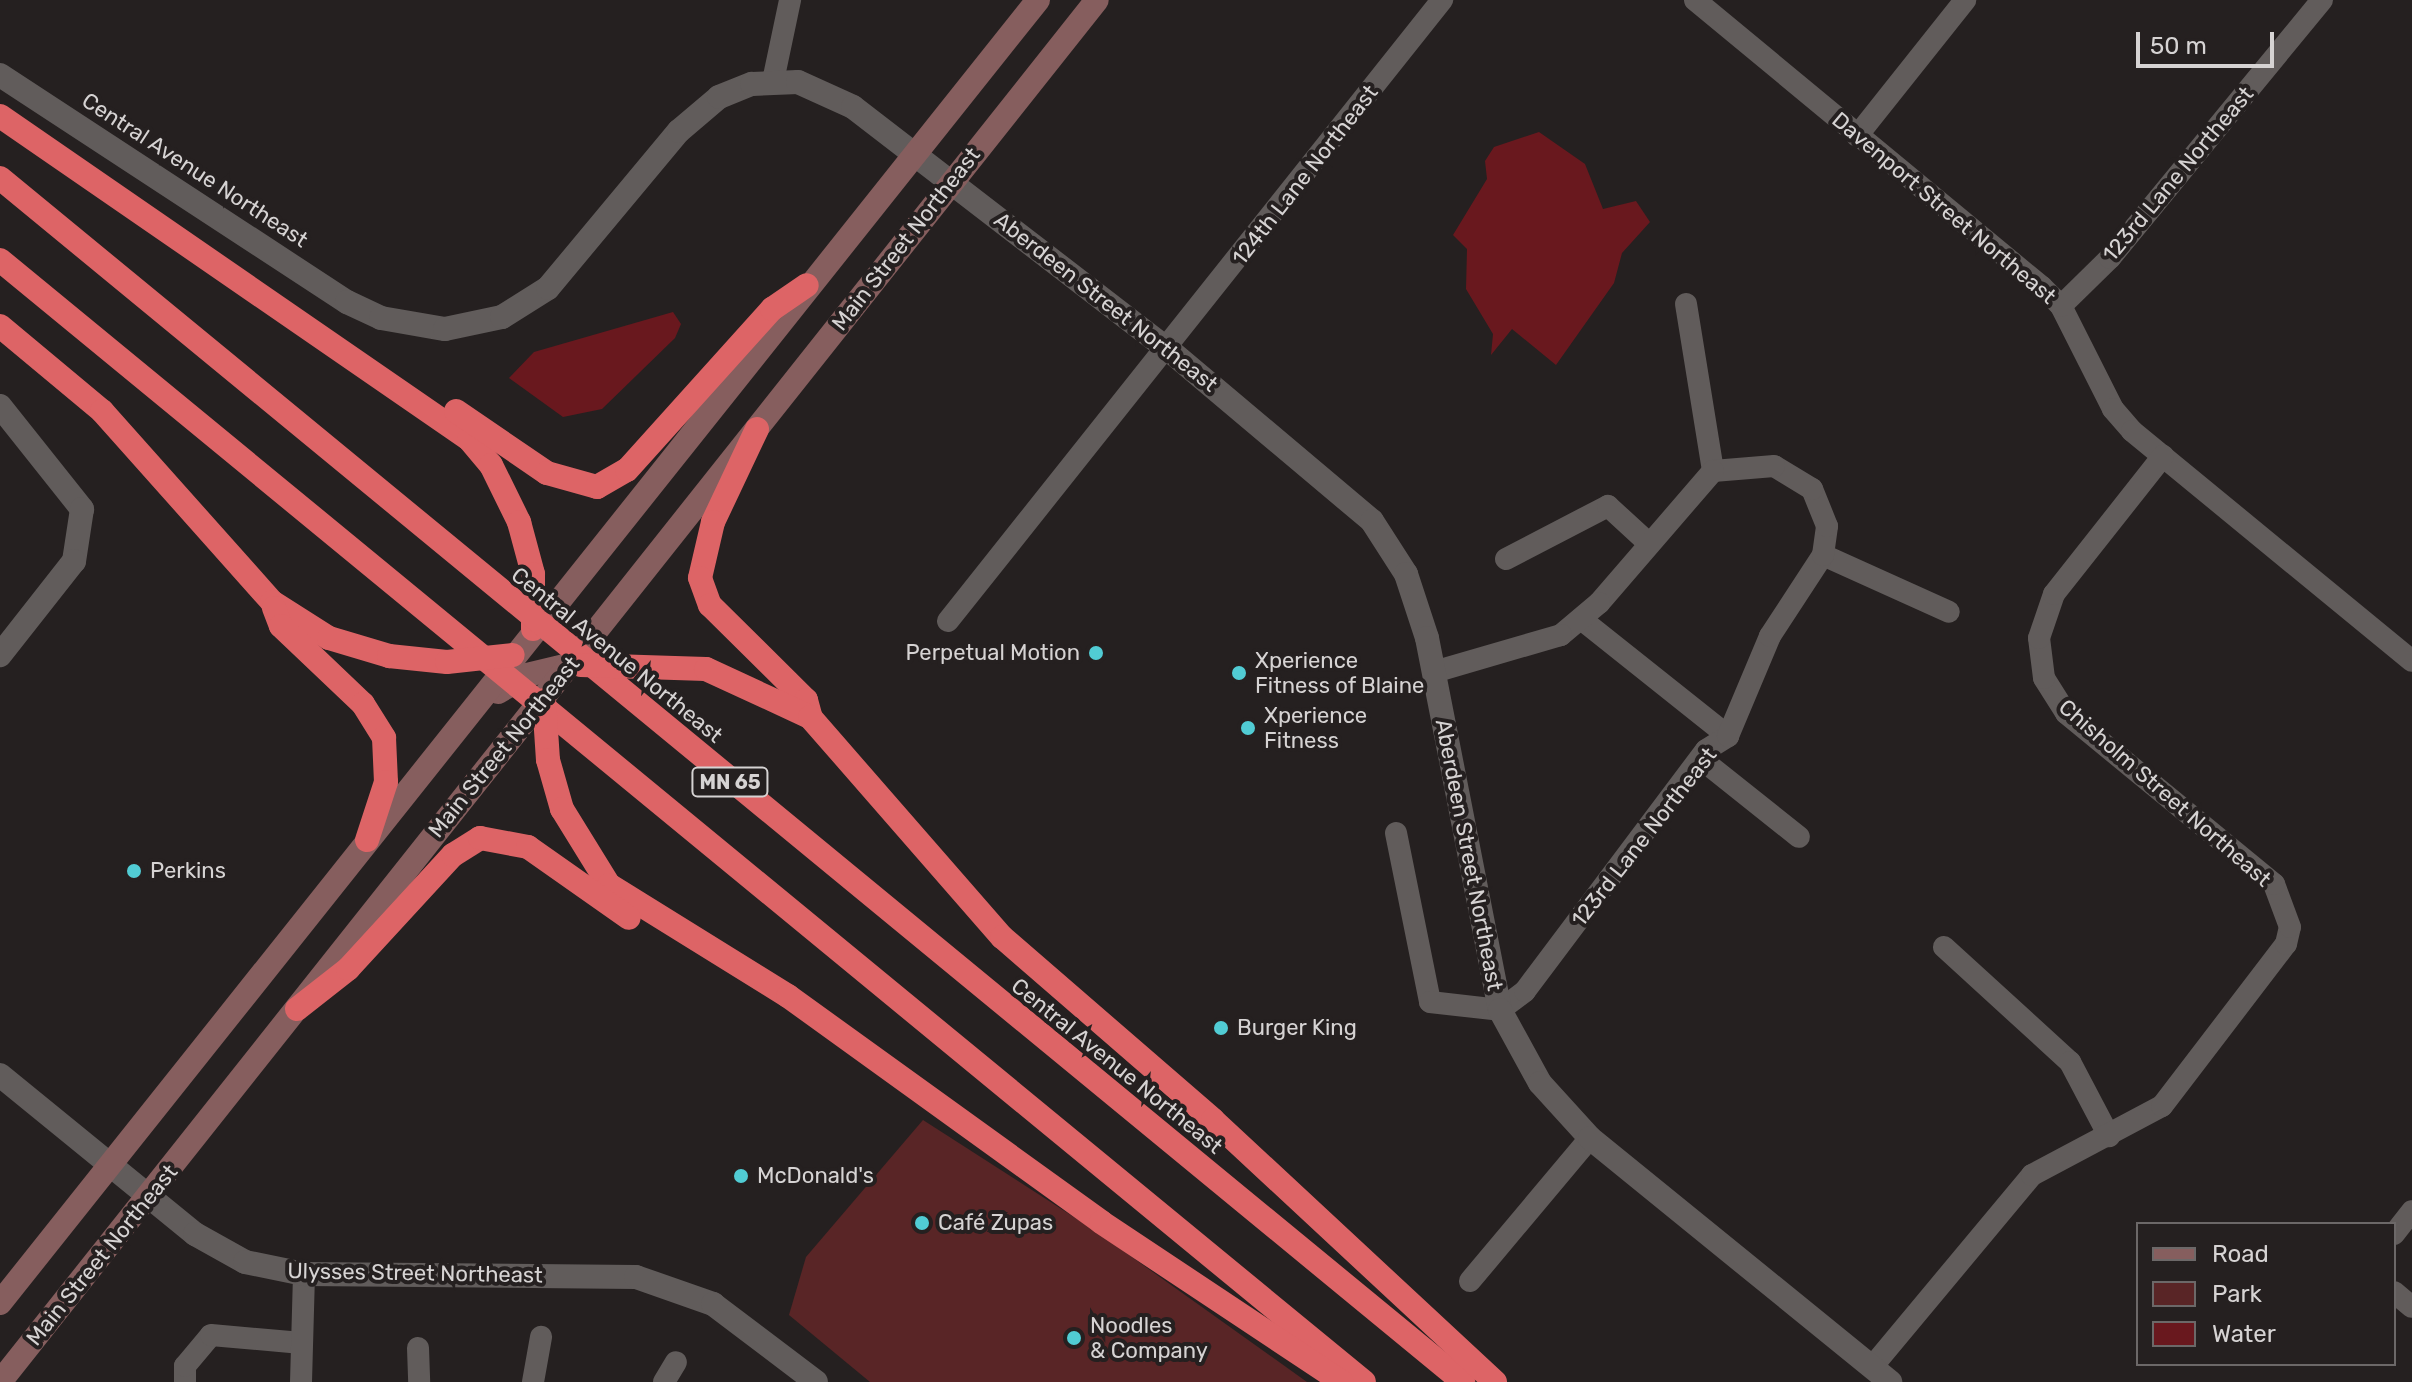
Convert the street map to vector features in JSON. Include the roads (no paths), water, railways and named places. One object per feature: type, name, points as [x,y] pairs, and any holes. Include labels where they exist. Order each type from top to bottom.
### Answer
[{"type":"highway","points":[[0,116],[441,415],[491,465],[519,522],[533,574],[539,655]]},
{"type":"highway","name":"Central Avenue Northeast","points":[[0,178],[1463,1382]]},
{"type":"highway","name":"MN 65","points":[[0,260],[1364,1382]]},
{"type":"highway","points":[[352,353],[448,405],[547,473],[597,487],[627,470],[772,309],[807,285]]},
{"type":"highway","points":[[0,326],[102,411],[272,602],[329,638],[425,660],[539,655],[645,663],[741,679],[810,717],[1002,937],[1213,1120],[1495,1382]]},
{"type":"highway","points":[[757,429],[713,522],[700,578],[710,605],[806,700],[810,717]]},
{"type":"highway","points":[[272,602],[281,626],[363,704],[384,738],[386,782],[367,840]]},
{"type":"highway","points":[[544,698],[548,760],[572,834],[599,874],[637,906],[716,953],[1342,1382]]},
{"type":"highway","points":[[297,1009],[348,969],[453,855],[490,836],[528,847],[660,935],[716,953]]},
{"type":"main road","name":"Main Street Northeast","points":[[0,1382],[544,698],[539,655],[564,593],[911,151],[1038,0]]},
{"type":"main road","name":"Main Street Northeast","points":[[0,1303],[474,707],[539,655],[601,622],[1097,0]]},
{"type":"main road","points":[[511,736],[539,655]]},
{"type":"street","points":[[773,81],[790,0]]},
{"type":"street","name":"124th Lane Northeast","points":[[948,621],[1169,350],[1442,0]]},
{"type":"street","name":"Davenport Street Northeast","points":[[1695,0],[2061,306],[2113,409],[2163,456],[2412,661]]},
{"type":"street","points":[[1857,136],[1965,0]]},
{"type":"street","name":"123rd Lane Northeast","points":[[2061,306],[2110,258],[2322,0]]},
{"type":"street","name":"Central Avenue Northeast","points":[[0,75],[347,302],[381,318],[445,329],[502,317],[548,288],[697,113],[731,91],[773,81],[798,82],[839,99],[911,151]]},
{"type":"street","name":"Aberdeen Street Northeast","points":[[911,151],[1169,350],[1372,521],[1406,574],[1434,672],[1500,1010],[1540,1083],[1590,1138],[1881,1374]]},
{"type":"street","points":[[1686,304],[1713,471]]},
{"type":"street","points":[[0,406],[69,485],[82,509],[74,561],[0,655]]},
{"type":"street","name":"Chisholm Street Northeast","points":[[2109,1136],[2177,1089],[2279,961],[2290,927],[2274,884],[2066,713],[2039,659],[2054,594],[2163,456]]},
{"type":"street","points":[[1434,672],[1541,642],[1581,619],[1646,541],[1713,471],[1750,463],[1791,472],[1812,489],[1827,526],[1823,555],[1949,612]]},
{"type":"street","points":[[1506,559],[1608,506],[1646,541]]},
{"type":"street","name":"123rd Lane Northeast","points":[[1500,1010],[1525,991],[1701,759],[1728,736],[1770,636],[1823,555]]},
{"type":"street","points":[[1581,619],[1728,736]]},
{"type":"street","points":[[1701,759],[1799,837]]},
{"type":"street","points":[[1396,833],[1430,1002],[1500,1010]]},
{"type":"street","points":[[1881,1374],[2032,1175],[2109,1136],[2070,1062],[1944,947]]},
{"type":"street","name":"Ulysses Street Northeast","points":[[0,1075],[149,1197],[227,1254],[304,1274],[636,1277],[713,1304],[816,1382]]},
{"type":"street","points":[[1470,1281],[1590,1138]]},
{"type":"street","points":[[2396,1231],[2412,1211]]},
{"type":"street","points":[[301,1382],[304,1274]]},
{"type":"street","points":[[2396,1294],[2412,1307]]},
{"type":"street","points":[[185,1382],[185,1366],[211,1335],[302,1343]]},
{"type":"street","points":[[533,1382],[541,1337]]},
{"type":"street","points":[[418,1348],[419,1382]]},
{"type":"street","points":[[664,1382],[676,1362]]},
{"type":"water","points":[[1539,132],[1585,164],[1603,209],[1636,201],[1650,222],[1622,253],[1614,283],[1556,365],[1512,329],[1491,355],[1493,334],[1466,289],[1467,249],[1453,235],[1487,179],[1485,161],[1494,147]]},
{"type":"water","points":[[673,312],[681,324],[675,338],[602,409],[563,417],[509,378],[534,352]]},
{"type":"place","name":"Perpetual Motion","points":[[1096,653]]},
{"type":"place","name":"Xperience Fitness of Blaine","points":[[1239,673]]},
{"type":"place","name":"Xperience Fitness","points":[[1248,728]]},
{"type":"place","name":"Perkins","points":[[134,871]]},
{"type":"place","name":"Burger King","points":[[1221,1028]]},
{"type":"place","name":"McDonald's","points":[[741,1176]]},
{"type":"place","name":"Café Zupas","points":[[922,1223]]},
{"type":"place","name":"Noodles & Company","points":[[1074,1338]]}]
